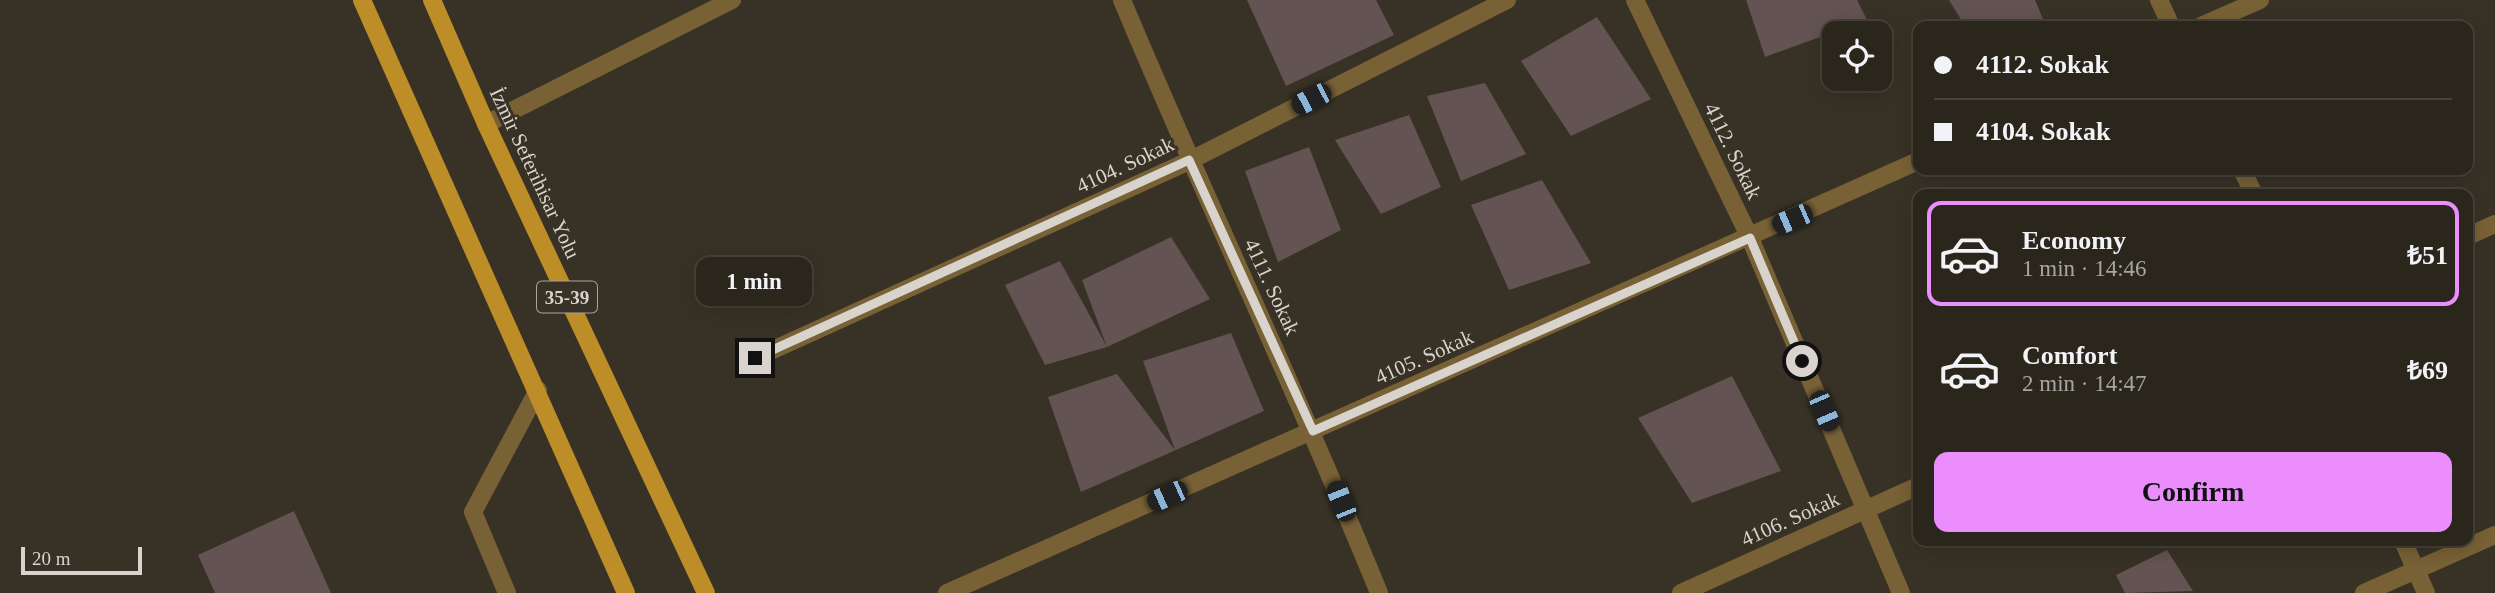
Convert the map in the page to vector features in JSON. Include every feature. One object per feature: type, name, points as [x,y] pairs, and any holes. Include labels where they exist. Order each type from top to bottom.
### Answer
[{"type":"main road","name":"35-39","points":[[362,0],[538,390],[626,593]]},
{"type":"main road","name":"İzmir Seferihisar Yolu","points":[[432,0],[486,124],[706,593]]},
{"type":"street","points":[[486,124],[732,0]]},
{"type":"street","name":"4111. Sokak","points":[[1122,0],[1189,160],[1313,431],[1379,593]]},
{"type":"street","name":"4104. Sokak","points":[[755,358],[1189,160],[1507,0]]},
{"type":"street","name":"4112. Sokak","points":[[1635,0],[1750,238],[1901,593]]},
{"type":"street","points":[[2159,0],[2169,21]]},
{"type":"street","points":[[2212,21],[2260,0]]},
{"type":"street","name":"4105. Sokak","points":[[947,593],[1913,163]]},
{"type":"street","points":[[2473,234],[2495,224]]},
{"type":"street","points":[[507,593],[473,512],[538,390]]},
{"type":"street","name":"4106. Sokak","points":[[1681,593],[1913,488]]},
{"type":"street","points":[[2473,545],[2495,535]]},
{"type":"street","points":[[2405,546],[2426,593]]},
{"type":"street","points":[[2364,593],[2470,546]]},
{"type":"building","points":[[1247,0],[1376,0],[1394,35],[1286,86]]},
{"type":"building","points":[[1746,0],[1857,0],[1867,20],[1822,21],[1822,36],[1765,57]]},
{"type":"building","points":[[1949,0],[2035,0],[2043,19],[2037,21],[1962,21]]},
{"type":"building","points":[[1597,17],[1651,99],[1571,136],[1521,61]]},
{"type":"building","points":[[1485,83],[1526,154],[1461,181],[1427,96]]},
{"type":"building","points":[[1409,115],[1441,187],[1381,214],[1335,140]]},
{"type":"building","points":[[1309,147],[1341,230],[1278,262],[1245,171]]},
{"type":"building","points":[[1542,180],[1591,263],[1509,290],[1471,205]]},
{"type":"building","points":[[1171,237],[1210,299],[1107,347],[1082,280]]},
{"type":"building","points":[[1060,261],[1107,347],[1045,365],[1005,285]]},
{"type":"building","points":[[1231,333],[1264,411],[1081,492],[1048,397],[1117,374],[1175,450],[1143,361]]},
{"type":"building","points":[[1732,376],[1781,471],[1692,503],[1638,418]]},
{"type":"building","points":[[294,511],[331,593],[215,593],[198,555]]},
{"type":"building","points":[[2167,550],[2193,591],[2125,593],[2116,575]]},
{"type":"route","points":[[755,358],[1189,160],[1313,431],[1750,238],[1802,361]]}]
